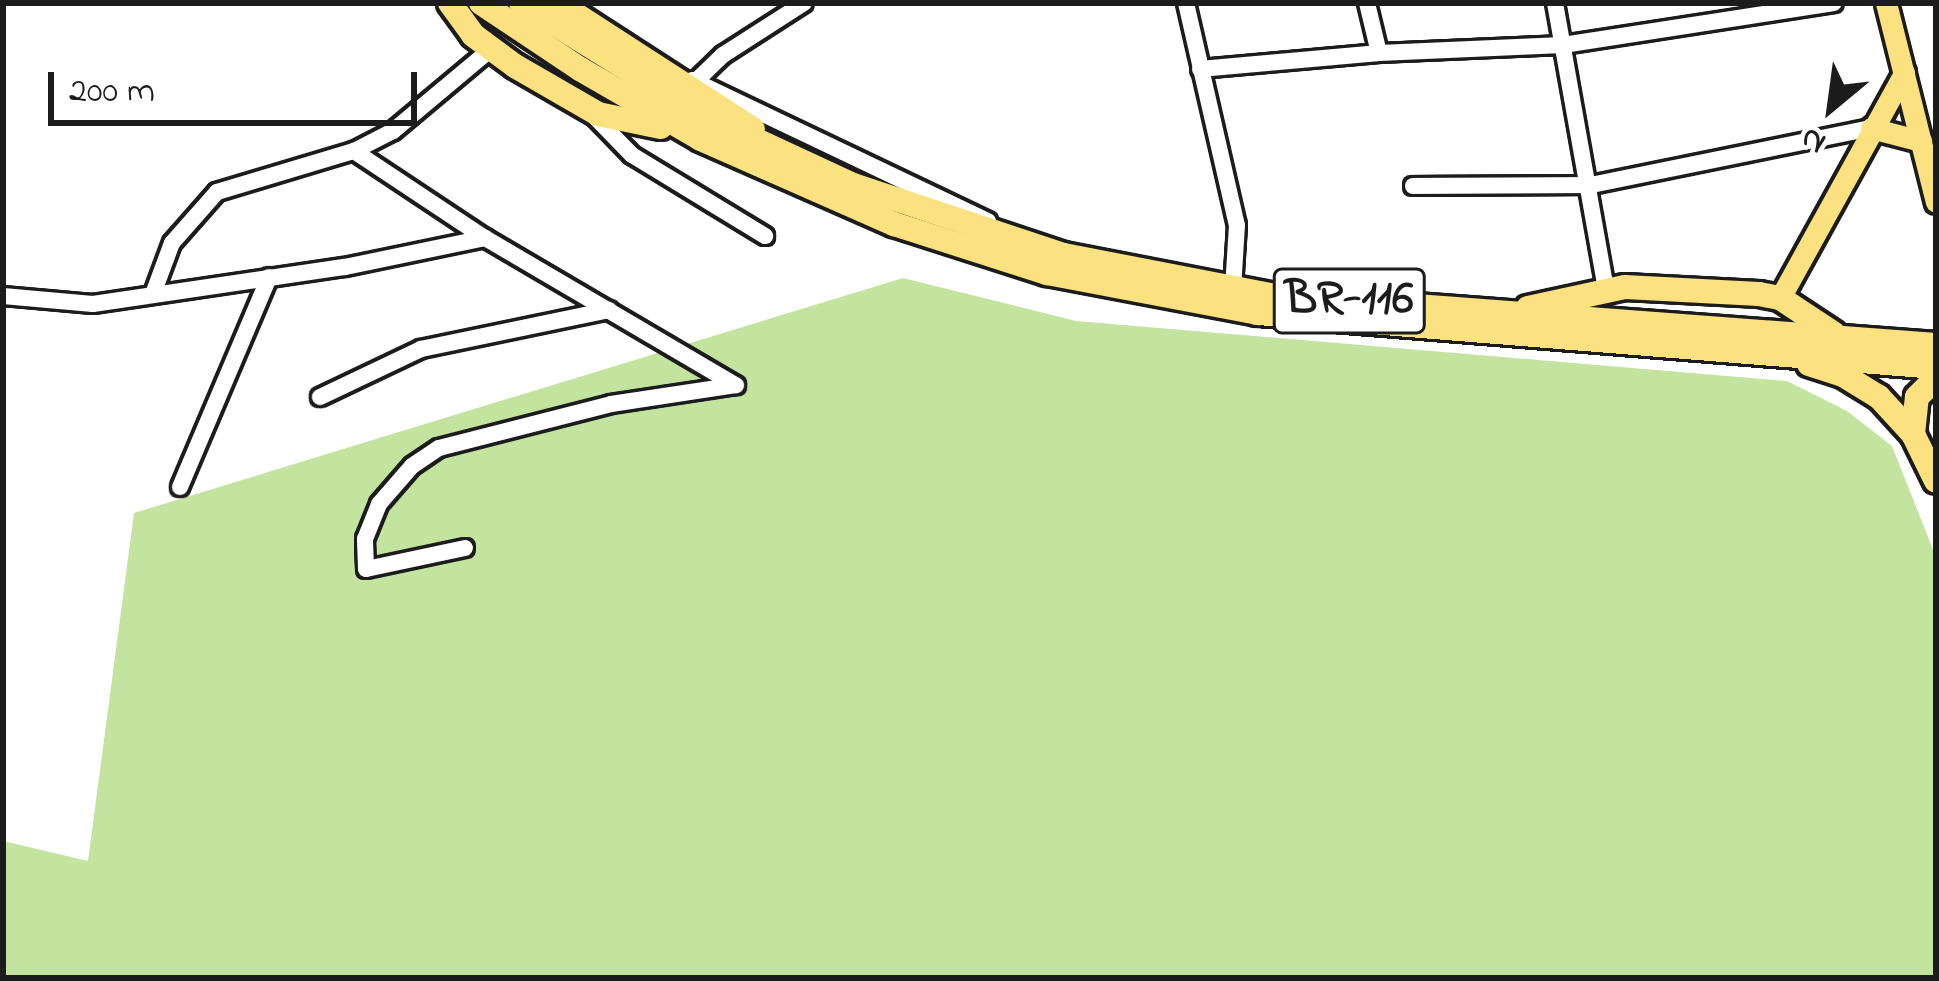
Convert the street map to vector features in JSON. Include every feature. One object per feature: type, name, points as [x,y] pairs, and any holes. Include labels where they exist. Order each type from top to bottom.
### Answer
[{"type":"highway","points":[[450,3],[491,50],[588,109],[675,132],[872,223],[894,224]]},
{"type":"highway","name":"BR-116","points":[[482,3],[580,70],[701,140],[972,254],[1185,303],[1936,367]]},
{"type":"highway","name":"BR-116","points":[[521,3],[682,105],[873,193],[1006,238],[1156,277],[1233,289],[1936,345]]},
{"type":"highway","points":[[558,3],[690,81],[783,153]]},
{"type":"highway","points":[[1516,312],[1606,289],[1659,287],[1780,298],[1834,335]]},
{"type":"highway","points":[[1473,330],[1815,364],[1879,397],[1913,434],[1936,482]]},
{"type":"highway","points":[[1913,434],[1917,397],[1936,378]]},
{"type":"main road","points":[[1886,3],[1936,202]]},
{"type":"main road","points":[[1780,298],[1904,73]]},
{"type":"main road","points":[[1871,128],[1922,141]]},
{"type":"street","points":[[804,3],[690,81],[819,145],[970,211],[1006,238]]},
{"type":"street","points":[[1186,3],[1237,225],[1233,289]]},
{"type":"street","points":[[1367,3],[1379,53]]},
{"type":"street","points":[[1555,3],[1606,289]]},
{"type":"street","points":[[1199,69],[1379,53],[1562,45],[1834,3]]},
{"type":"street","points":[[153,294],[172,243],[217,192],[354,151],[416,116],[491,50]]},
{"type":"street","points":[[588,109],[632,154],[765,236]]},
{"type":"street","points":[[1413,186],[1591,185],[1871,128]]},
{"type":"street","points":[[354,151],[485,238],[736,385],[611,404],[455,440],[412,466],[370,523],[366,569],[465,548]]},
{"type":"street","points":[[3,296],[93,304],[485,238]]},
{"type":"street","points":[[181,487],[269,278]]},
{"type":"street","points":[[320,397],[421,349],[609,310]]},
{"type":"green space","points":[[903,278],[1076,321],[1787,381],[1847,411],[1892,446],[1936,557],[1936,978],[3,978],[3,841],[88,861],[134,513]]}]
